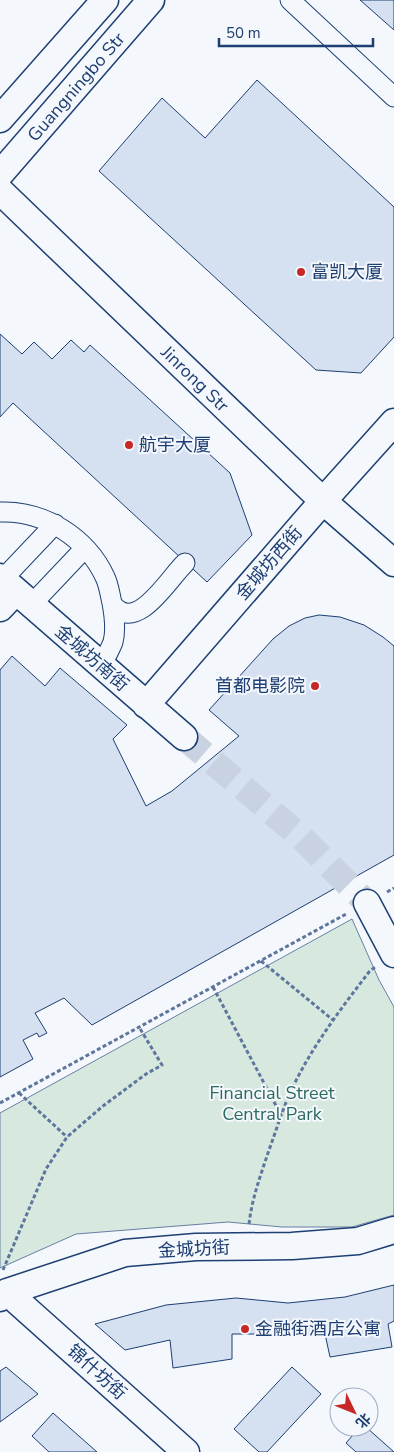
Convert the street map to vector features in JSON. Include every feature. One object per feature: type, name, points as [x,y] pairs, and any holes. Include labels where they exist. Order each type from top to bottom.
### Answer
[{"type":"main road","name":"Guangningbo Str","points":[[0,119],[104,0]]},
{"type":"main road","name":"Guangningbo Str","points":[[0,174],[152,0]]},
{"type":"main road","name":"Jinrong Str","points":[[0,191],[318,506],[394,563]]},
{"type":"main road","points":[[0,213],[318,506]]},
{"type":"main road","name":"金城坊西街","points":[[146,705],[318,506],[394,422]]},
{"type":"main road","name":"金城坊南街","points":[[10,592],[184,737]]},
{"type":"main road","points":[[367,903],[394,953]]},
{"type":"main road","name":"金城坊街","points":[[2,1289],[124,1253],[196,1247],[292,1246],[358,1241],[394,1230]]},
{"type":"main road","name":"锦什坊街","points":[[2,1289],[186,1452]]},
{"type":"street","points":[[290,0],[394,97]]},
{"type":"street","points":[[0,512],[29,516],[55,524],[70,533],[100,566],[106,578],[113,605],[113,641],[101,666]]},
{"type":"street","points":[[10,592],[55,524]]},
{"type":"street","points":[[10,592],[84,548]]},
{"type":"street","points":[[113,605],[118,611],[127,614],[138,612],[149,603],[186,563]]},
{"type":"path","points":[[0,1103],[367,903]]},
{"type":"path","points":[[246,1246],[251,1209],[262,1170],[290,1093],[306,1062],[333,1020],[369,972],[394,953]]},
{"type":"path","points":[[261,961],[333,1020]]},
{"type":"path","points":[[213,987],[282,1116]]},
{"type":"path","points":[[2,1289],[46,1169],[67,1137],[103,1106],[162,1064],[139,1027]]},
{"type":"path","points":[[19,1093],[67,1137]]},
{"type":"green space","name":"Financial Street Central Park","points":[[352,919],[379,980],[394,1007],[394,1215],[352,1227],[282,1227],[228,1222],[76,1234],[0,1268],[0,1113]]},
{"type":"building","points":[[360,0],[394,0],[394,30]]},
{"type":"building","name":"富凯大厦","points":[[257,80],[394,207],[394,337],[361,373],[316,370],[99,171],[162,98],[205,138]]},
{"type":"building","name":"航宇大厦","points":[[0,334],[22,354],[34,342],[52,359],[71,340],[84,352],[90,345],[230,473],[252,535],[207,582],[13,403],[0,417]]},
{"type":"building","points":[[319,615],[340,617],[364,625],[394,646],[394,855],[92,1025],[64,998],[35,1013],[47,1033],[39,1037],[37,1033],[23,1040],[33,1059],[0,1077],[0,670],[12,656],[45,686],[60,668],[127,725],[113,739],[146,806],[172,791],[239,736],[209,710],[273,639],[289,626],[305,618]]},
{"type":"building","name":"金融街酒店公寓","points":[[394,1285],[394,1321],[388,1324],[392,1347],[330,1357],[325,1334],[232,1334],[232,1359],[173,1368],[170,1340],[125,1350],[95,1324],[166,1305],[236,1298],[288,1303],[345,1297]]},
{"type":"building","points":[[6,1367],[38,1394],[0,1422],[0,1371]]},
{"type":"building","points":[[292,1367],[321,1394],[267,1452],[259,1452],[234,1429]]},
{"type":"building","points":[[53,1413],[97,1452],[49,1452],[32,1436]]},
{"type":"building","points":[[351,1437],[377,1437],[394,1452],[356,1452],[346,1443]]},
{"type":"tunnel","points":[[184,737],[302,838],[367,903]]},
{"type":"place","name":"富凯大厦","points":[[301,272]]},
{"type":"place","name":"航宇大厦","points":[[129,445]]},
{"type":"place","name":"首都电影院","points":[[315,686]]},
{"type":"place","name":"金融街酒店公寓","points":[[245,1329]]}]
